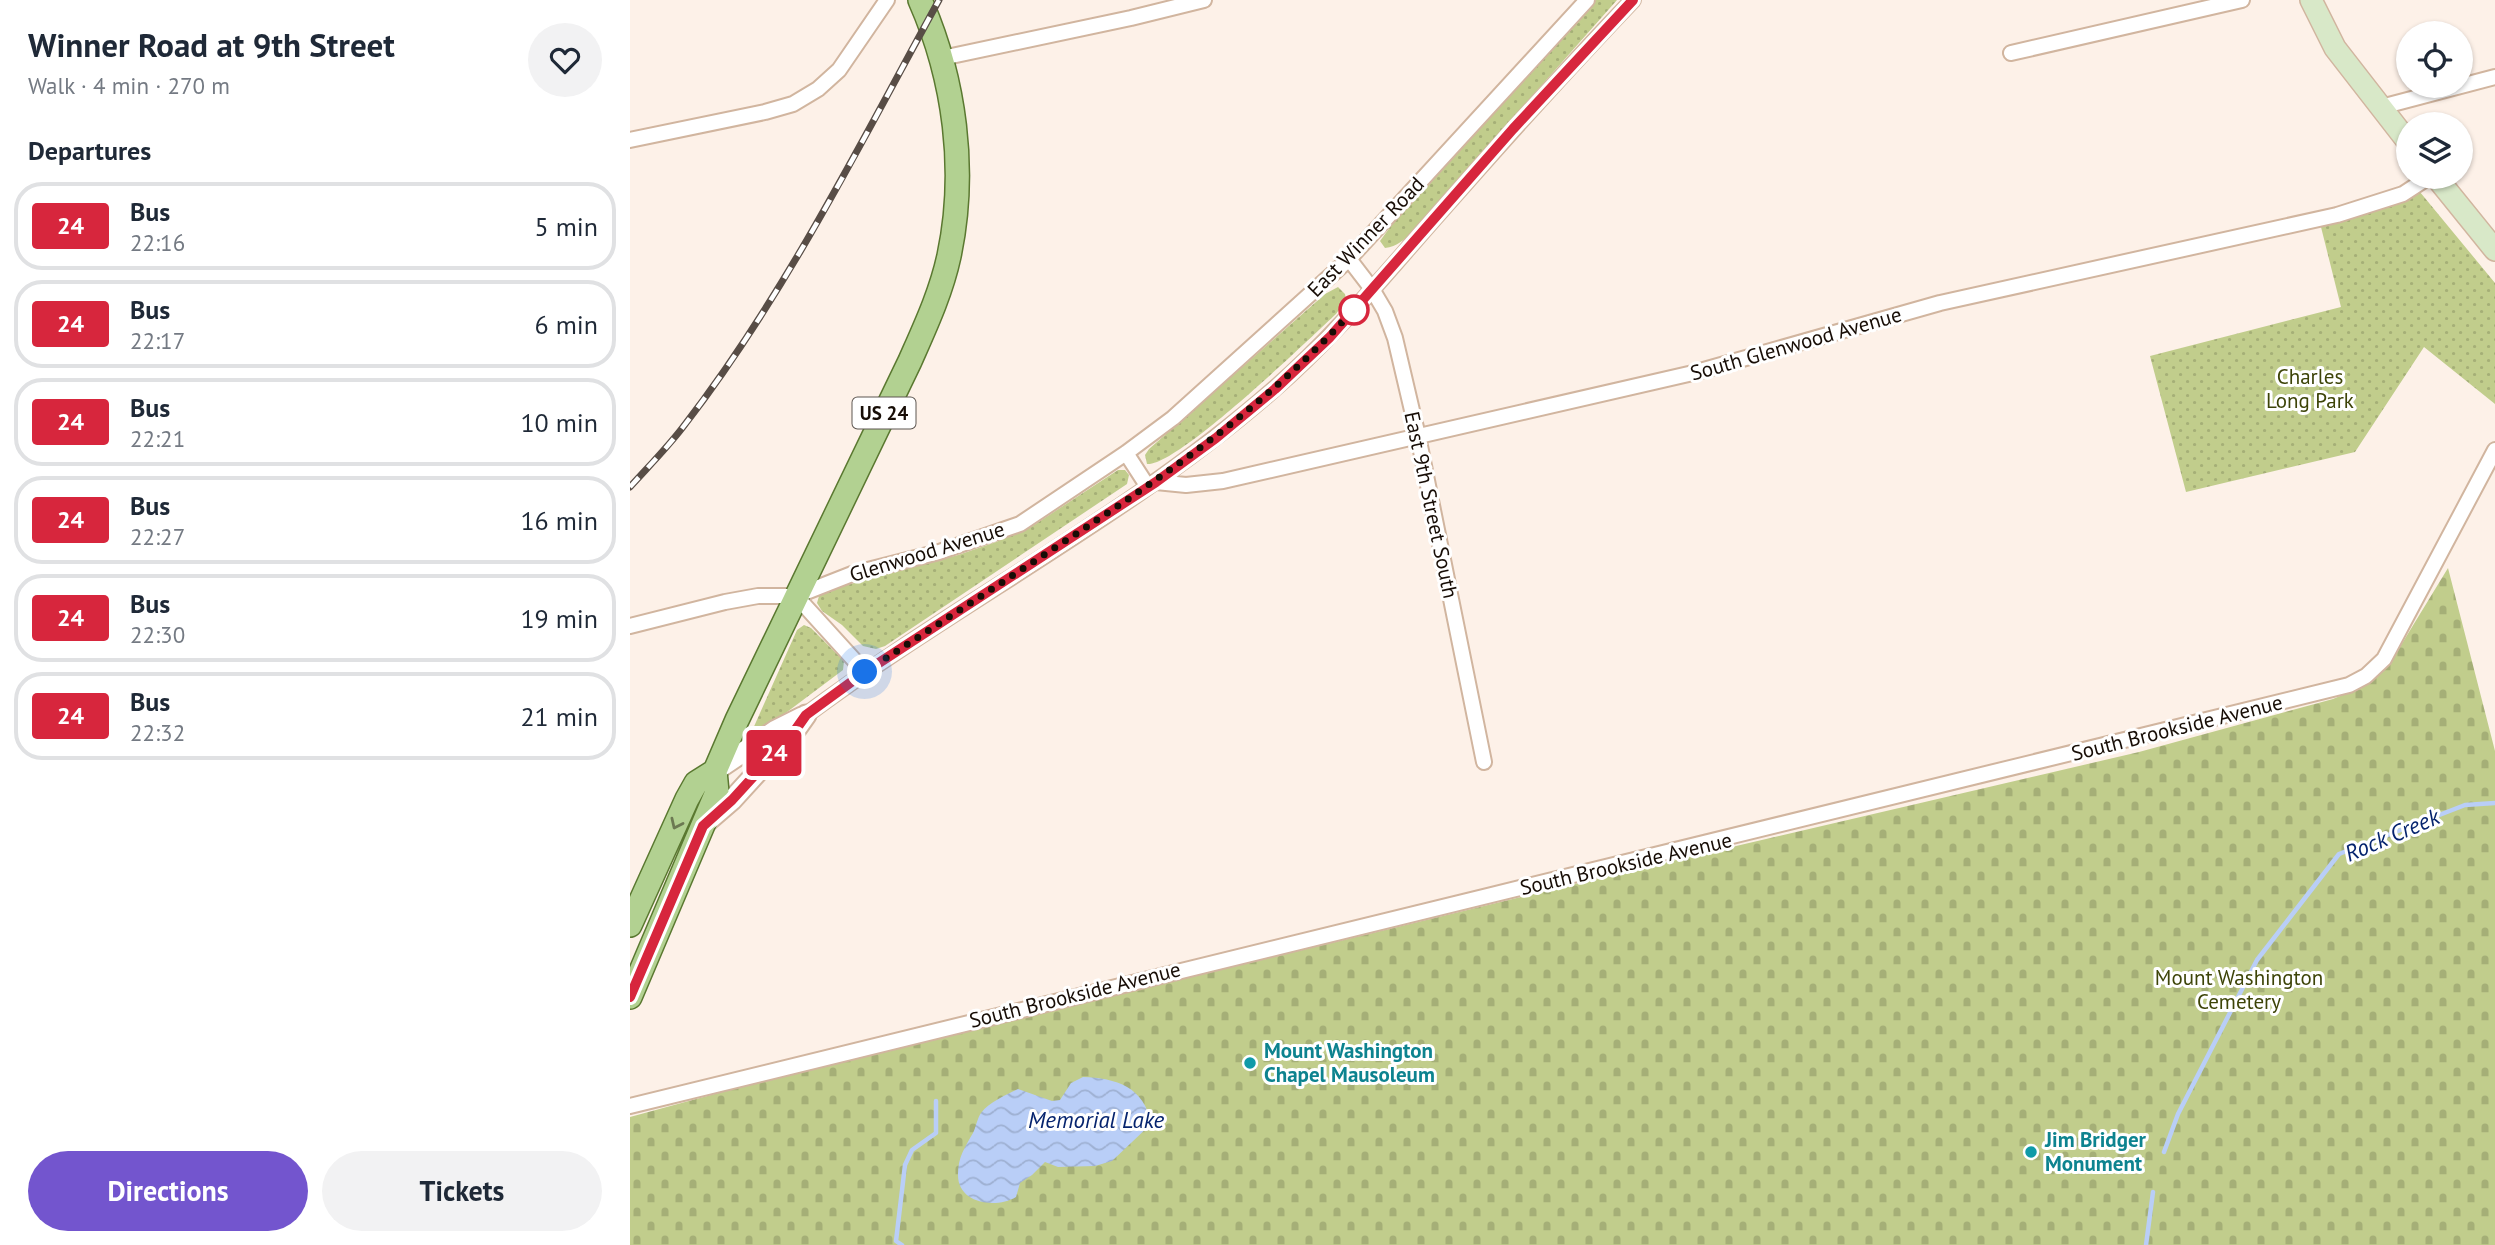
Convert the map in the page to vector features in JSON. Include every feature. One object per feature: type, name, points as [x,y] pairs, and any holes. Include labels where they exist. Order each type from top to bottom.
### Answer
[{"type":"main road","name":"US 24","points":[[703,826],[717,792],[715,771],[760,668],[910,361],[933,310],[942,282],[953,227],[957,172],[952,56],[920,0]]},
{"type":"main road","points":[[2311,0],[2335,48],[2396,126]]},
{"type":"main road","points":[[2445,189],[2495,250]]},
{"type":"main road","name":"East Winner Road","points":[[630,925],[687,799],[696,783],[715,771]]},
{"type":"main road","name":"East Winner Road","points":[[630,997],[703,826]]},
{"type":"main road","points":[[644,894],[670,904]]},
{"type":"street","points":[[630,140],[793,104],[818,89],[839,70],[887,0]]},
{"type":"street","points":[[952,56],[1204,0]]},
{"type":"street","name":"East Winner Road","points":[[1126,453],[1173,418],[1349,259],[1587,0]]},
{"type":"street","name":"East Winner Road","points":[[715,771],[776,730],[806,715],[865,672],[1152,485],[1216,438],[1275,389],[1330,337],[1513,129],[1633,0]]},
{"type":"street","points":[[2011,53],[2242,0]]},
{"type":"street","points":[[2381,107],[2495,77]]},
{"type":"street","name":"South Glenwood Avenue","points":[[1152,485],[1223,481],[1693,373],[1940,303],[2337,215],[2403,194],[2411,189]]},
{"type":"street","name":"East 9th Street South","points":[[1349,259],[1385,311],[1395,338],[1418,436],[1484,762]]},
{"type":"street","name":"South Brookside Avenue","points":[[630,1106],[1052,1000],[1723,841],[2349,685],[2366,676],[2384,659],[2495,450]]},
{"type":"street","points":[[1126,453],[1152,485]]},
{"type":"street","name":"Glenwood Avenue","points":[[796,596],[852,574],[939,552],[1020,524],[1126,453]]},
{"type":"street","points":[[630,626],[725,601],[758,596],[796,596],[865,672]]},
{"type":"street","name":"East Winner Road","points":[[703,826],[732,800],[794,732],[806,715]]},
{"type":"green space","points":[[1596,0],[1617,0],[1414,230],[1397,244],[1385,248],[1380,241],[1393,223]]},
{"type":"green space","name":"Charles Long Park","points":[[2406,189],[2417,189],[2495,283],[2495,404],[2424,347],[2355,452],[2186,492],[2150,356],[2341,307],[2319,219]]},
{"type":"green space","points":[[1338,287],[1345,294],[1346,300],[1336,314],[1299,349],[1213,425],[1163,459],[1147,464],[1145,455],[1149,449],[1325,294]]},
{"type":"green space","points":[[1118,470],[1125,470],[1129,475],[1127,484],[885,646],[876,649],[863,646],[842,625],[822,611],[817,603],[819,596],[828,590],[996,542],[1034,525]]},
{"type":"green space","name":"Mount Washington Cemetery","points":[[2448,568],[2495,751],[2495,1245],[630,1245],[630,1117],[777,1077],[1599,878],[2139,752],[2333,699],[2366,685],[2398,650]]},
{"type":"green space","points":[[804,625],[811,628],[844,661],[843,670],[759,733],[752,731],[797,630]]},
{"type":"water","name":"Memorial Lake","points":[[1083,1077],[1117,1083],[1136,1093],[1148,1111],[1151,1124],[1112,1161],[1095,1166],[1058,1167],[1045,1162],[1020,1183],[1016,1197],[1008,1201],[979,1201],[964,1192],[959,1184],[959,1162],[984,1109],[1018,1089],[1052,1101],[1060,1100],[1071,1083]]},
{"type":"waterway","name":"Rock Creek","points":[[2164,1152],[2178,1114],[2257,960],[2339,854],[2465,805],[2495,803]]},
{"type":"waterway","points":[[902,1245],[896,1241],[905,1165],[912,1150],[936,1133],[936,1101]]},
{"type":"waterway","name":"Rock Creek","points":[[2146,1245],[2153,1192]]},
{"type":"railway","points":[[630,487],[683,427],[755,325],[819,219],[939,0]]},
{"type":"bus line","name":"24","points":[[630,997],[703,826],[732,800],[794,732],[806,715],[865,672],[1156,482],[1216,438],[1275,389],[1330,337],[1513,129],[1633,0]]},
{"type":"place","name":"Mount Washington Chapel Mausoleum","points":[[1250,1063]]},
{"type":"place","name":"Jim Bridger Monument","points":[[2031,1152]]},
{"type":"route","points":[[865,672],[1156,482],[1216,438],[1275,389],[1330,337],[1358,305],[1354,310]]}]
